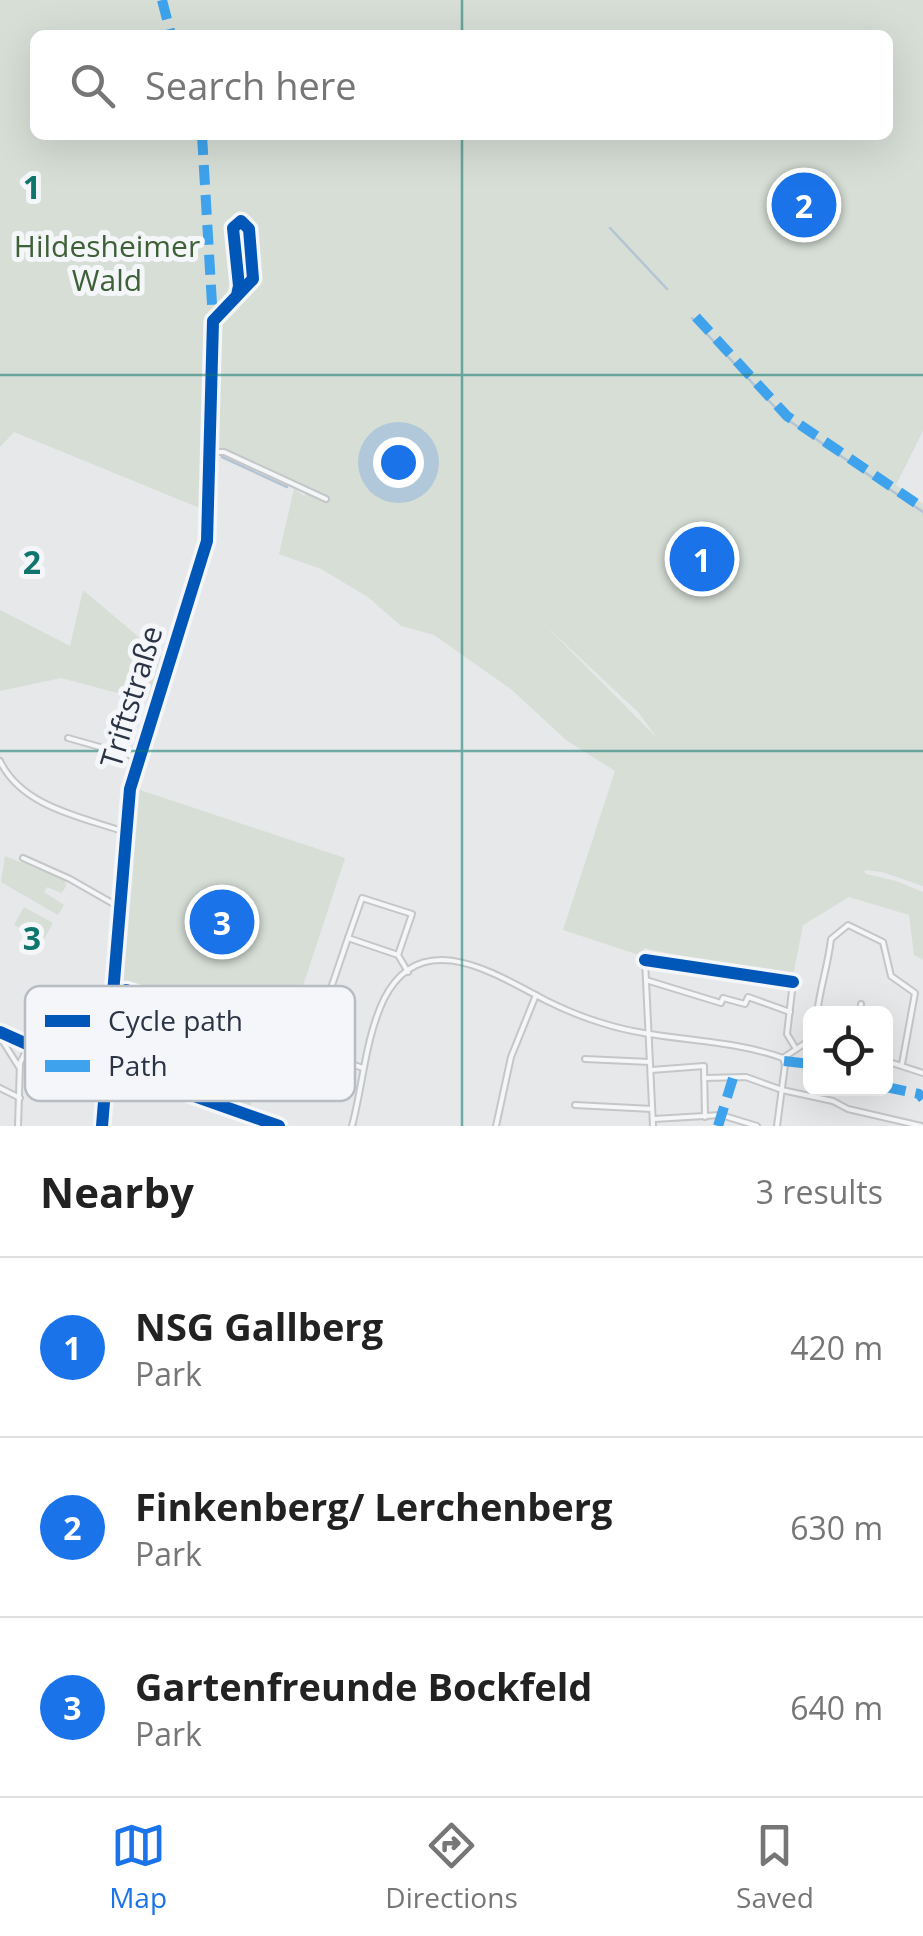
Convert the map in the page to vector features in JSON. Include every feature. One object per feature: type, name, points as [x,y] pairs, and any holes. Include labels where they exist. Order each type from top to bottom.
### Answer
[{"type":"street","name":"Triftstraße","points":[[114,986],[130,789],[205,551],[212,452],[208,432],[214,321],[253,279],[249,230],[241,222],[233,228],[237,295]]},
{"type":"street","points":[[212,452],[224,452],[326,500]]},
{"type":"street","points":[[68,738],[139,758]]},
{"type":"street","points":[[0,762],[16,784],[40,802],[125,832]]},
{"type":"street","points":[[23,858],[70,878],[119,907]]},
{"type":"street","points":[[332,986],[362,898],[412,914],[398,954]]},
{"type":"street","points":[[818,1006],[831,940],[848,925],[884,942],[890,976],[916,994],[902,1064]]},
{"type":"street","points":[[348,938],[398,954],[408,972]]},
{"type":"street","points":[[645,960],[653,1122],[722,1115],[757,1126]]},
{"type":"street","points":[[352,1126],[363,1068],[384,1001],[408,972],[430,961],[461,961],[587,1018],[649,1034],[783,1058],[803,1044]]},
{"type":"street","points":[[646,980],[721,1003],[723,998],[746,1004],[748,997],[790,1012]]},
{"type":"street","points":[[793,982],[787,1034],[796,1049]]},
{"type":"street","points":[[496,1126],[511,1057],[536,996]]},
{"type":"street","points":[[0,1034],[25,1043]]},
{"type":"street","points":[[0,1034],[20,1070]]},
{"type":"street","points":[[18,1126],[20,1070],[25,1051]]},
{"type":"street","points":[[776,1126],[783,1058]]},
{"type":"street","points":[[585,1059],[650,1062]]},
{"type":"street","points":[[893,1062],[923,1073]]},
{"type":"street","points":[[355,1065],[363,1068]]},
{"type":"street","points":[[651,1070],[704,1066],[705,1116]]},
{"type":"street","points":[[704,1078],[734,1075],[921,1126]]},
{"type":"street","points":[[0,1088],[20,1098]]},
{"type":"street","name":"Triftstraße","points":[[102,1126],[105,1101]]},
{"type":"street","points":[[207,1101],[279,1126]]},
{"type":"street","points":[[574,1106],[652,1109]]},
{"type":"green space","name":"Hildesheimer Wald","points":[[0,0],[923,0],[923,431],[896,485],[923,504],[923,886],[864,870],[866,874],[923,892],[923,960],[914,955],[909,915],[849,897],[803,925],[792,981],[644,948],[642,956],[563,930],[615,771],[566,740],[512,690],[434,635],[401,626],[368,597],[321,569],[279,554],[294,489],[304,496],[311,489],[216,446],[209,450],[207,511],[14,432],[0,447]],"holes":[[[545,625],[638,712],[657,738]]]},
{"type":"green space","points":[[83,590],[167,661],[152,702],[61,678],[0,691],[0,610],[70,646]]},
{"type":"green space","points":[[134,788],[345,858],[303,986],[117,985],[126,832]]},
{"type":"green space","points":[[5,856],[65,880],[66,887],[61,893],[47,887],[44,892],[64,905],[58,915],[1,882]]},
{"type":"green space","points":[[24,907],[53,923],[43,941],[14,925]]},
{"type":"waterway","points":[[610,228],[667,289]]},
{"type":"waterway","points":[[692,318],[785,418]]},
{"type":"waterway","points":[[791,422],[923,512]]},
{"type":"waterway","points":[[222,457],[287,487]]},
{"type":"waterway","points":[[214,498],[217,460]]},
{"type":"marked path","points":[[162,0],[170,30]]},
{"type":"marked path","points":[[202,140],[213,321]]},
{"type":"marked path","points":[[696,317],[787,416],[923,508]]},
{"type":"marked path","points":[[784,1061],[803,1063]]},
{"type":"marked path","points":[[718,1126],[734,1075]]},
{"type":"marked path","points":[[893,1088],[919,1094],[923,1099]]},
{"type":"cycle path","points":[[114,986],[130,789],[207,541],[213,321],[253,279],[249,229],[241,221],[233,228],[237,295]]},
{"type":"cycle path","points":[[645,960],[793,982]]},
{"type":"cycle path","points":[[0,1032],[25,1043]]},
{"type":"cycle path","points":[[102,1126],[104,1101]]},
{"type":"cycle path","points":[[208,1101],[279,1126]]},
{"type":"place","name":"Finkenberg/ Lerchenberg","points":[[804,205]]},
{"type":"place","name":"NSG Gallberg","points":[[702,559]]},
{"type":"place","name":"Gartenfreunde Bockfeld","points":[[222,922]]}]
